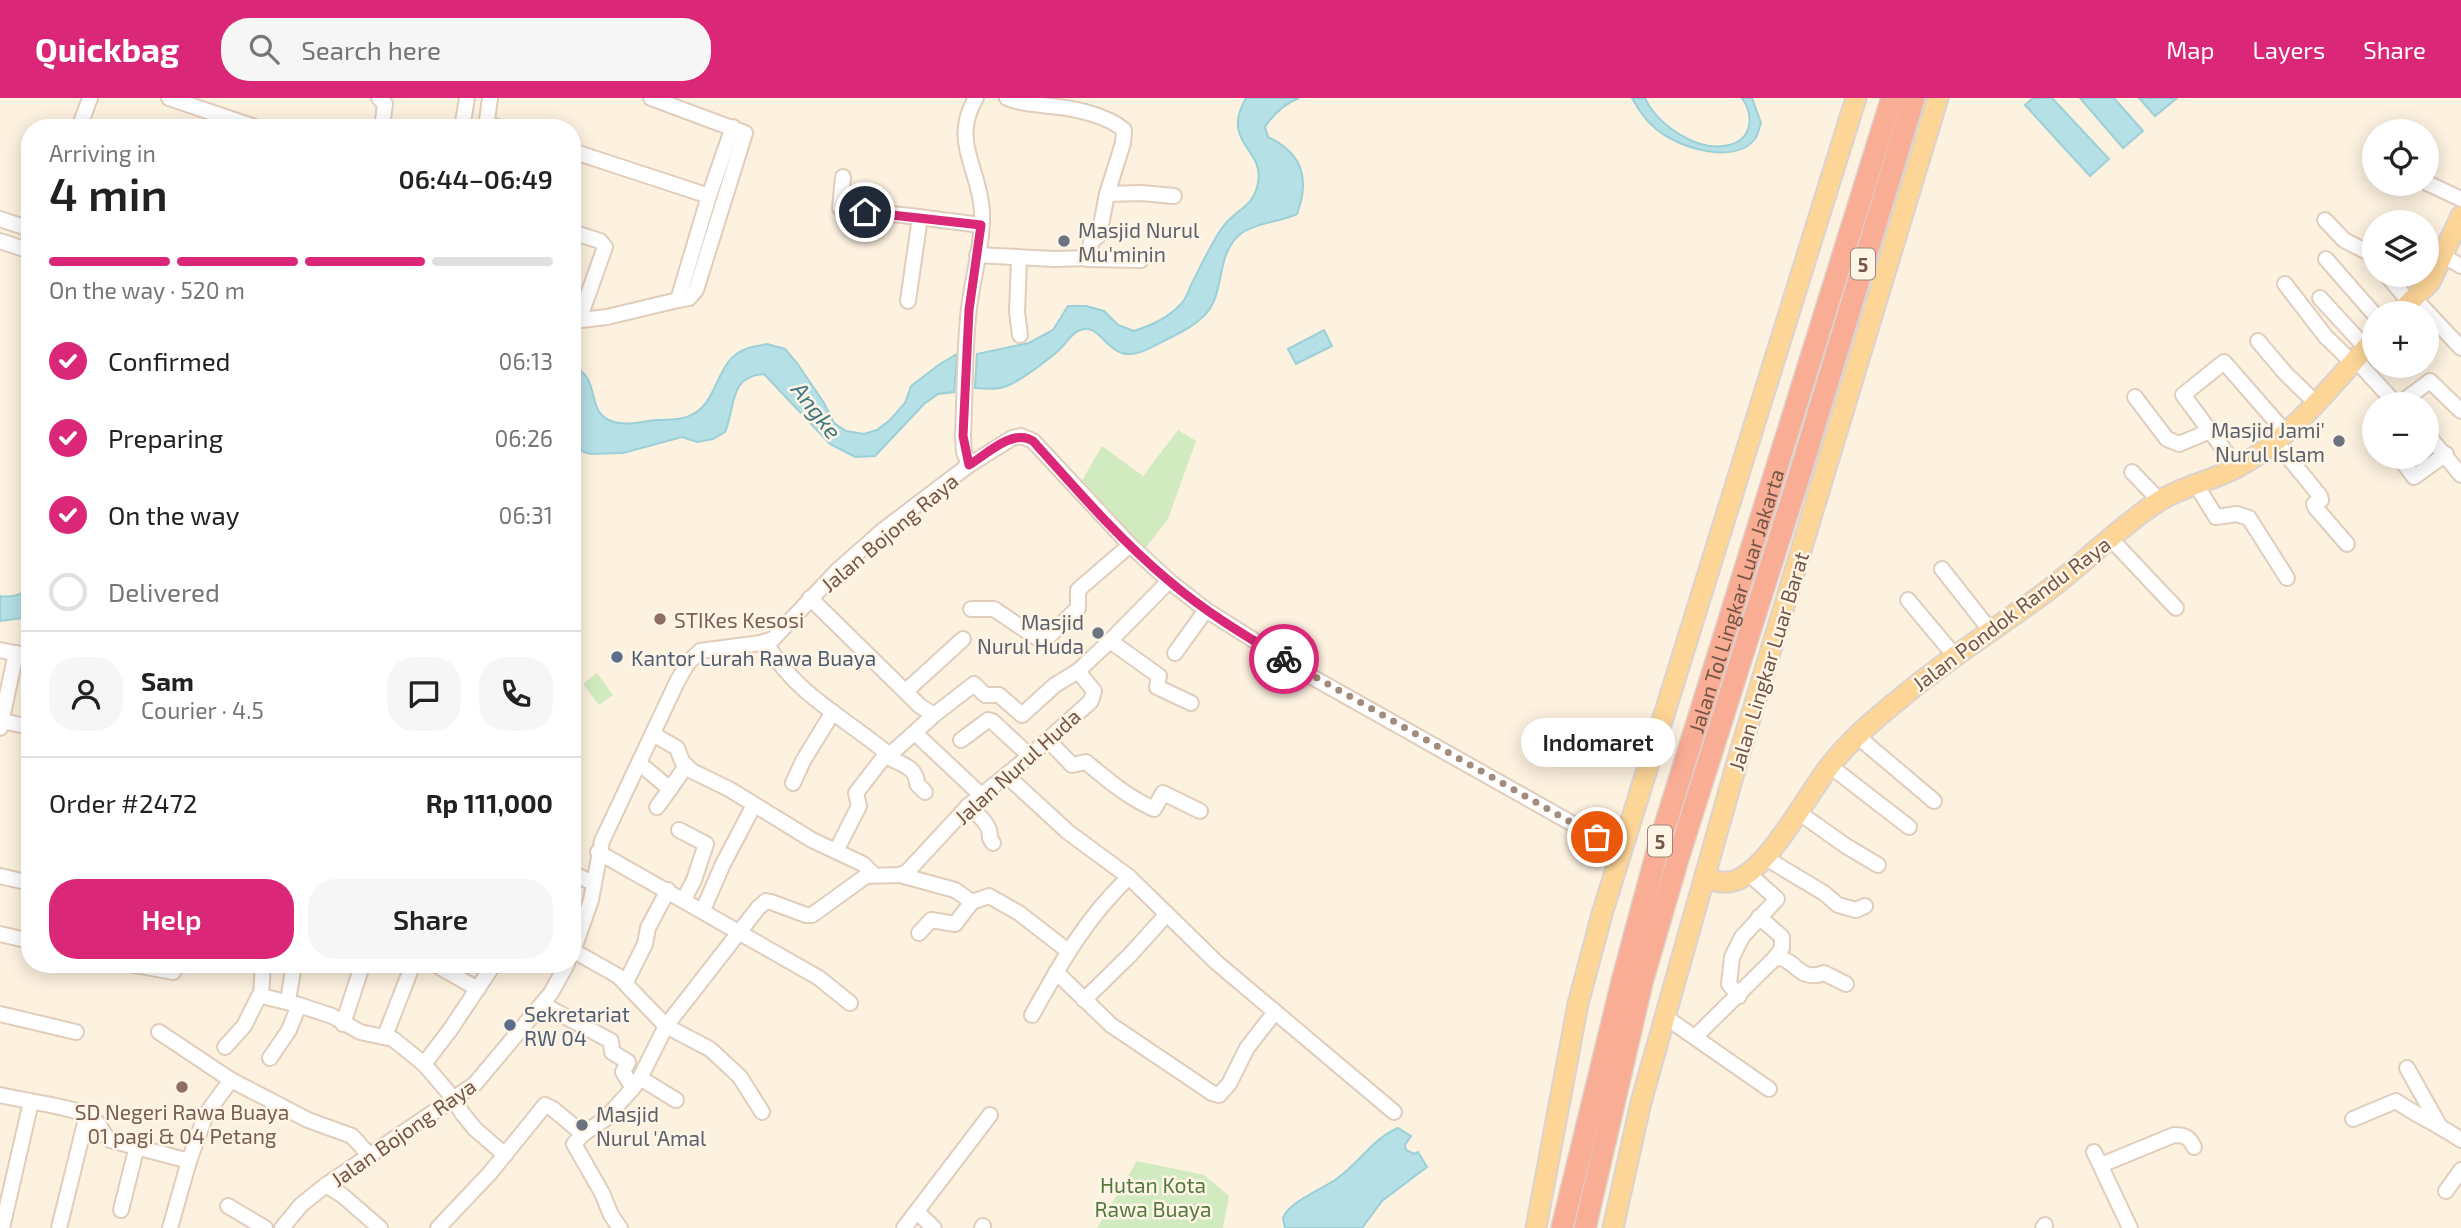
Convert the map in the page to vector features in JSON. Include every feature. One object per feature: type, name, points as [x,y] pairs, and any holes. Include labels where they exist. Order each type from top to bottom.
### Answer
[{"type":"highway","name":"Jalan Tol Lingkar Luar Jakarta","points":[[1562,1228],[1658,848],[1892,98]]},
{"type":"highway","name":"Jalan Tol Lingkar Luar Jakarta","points":[[1585,1228],[1643,982],[1679,855],[1802,467],[1914,98]]},
{"type":"main road","points":[[1536,1228],[1578,1004],[1621,851],[1856,98]]},
{"type":"main road","name":"Jalan Lingkar Luar Barat","points":[[1613,1228],[1631,1144],[1664,1016],[1740,752],[1938,98]]},
{"type":"main road","points":[[2412,301],[2430,282],[2461,216]]},
{"type":"main road","name":"Jalan Pondok Randu Raya","points":[[1748,873],[1765,857],[1830,766],[1857,736],[1892,705],[1954,655],[2043,595],[2110,538],[2160,501],[2195,483],[2237,467],[2281,437],[2362,352]]},
{"type":"main road","points":[[1705,878],[1726,883],[1748,873]]},
{"type":"street","points":[[82,119],[90,98]]},
{"type":"street","points":[[169,98],[231,119]]},
{"type":"street","points":[[379,98],[385,104],[383,119]]},
{"type":"street","points":[[464,119],[467,98]]},
{"type":"street","points":[[490,98],[491,119]]},
{"type":"street","points":[[581,320],[607,317],[689,298],[696,290],[740,152],[744,133],[651,98]]},
{"type":"street","points":[[1007,98],[1020,103],[1066,108],[1106,120],[1124,130],[1099,235],[1092,240],[1091,255],[1087,259]]},
{"type":"street","points":[[969,465],[963,436],[969,310],[981,225],[980,200],[964,142],[966,117],[974,99]]},
{"type":"street","points":[[678,300],[733,127]]},
{"type":"street","points":[[581,154],[709,196]]},
{"type":"street","points":[[843,177],[841,210],[981,225]]},
{"type":"street","points":[[2439,189],[2461,199]]},
{"type":"street","points":[[1107,194],[1174,196]]},
{"type":"street","points":[[908,301],[920,217]]},
{"type":"street","points":[[0,219],[21,226]]},
{"type":"street","points":[[2325,220],[2344,240],[2362,249]]},
{"type":"street","points":[[581,235],[602,242],[605,247],[581,307]]},
{"type":"street","points":[[0,241],[21,248]]},
{"type":"street","points":[[977,255],[1141,260]]},
{"type":"street","points":[[2443,256],[2461,266]]},
{"type":"street","points":[[1019,258],[1017,312],[1020,335]]},
{"type":"street","points":[[2326,259],[2363,301]]},
{"type":"street","points":[[2285,284],[2326,337],[2362,352]]},
{"type":"street","points":[[2320,298],[2362,352]]},
{"type":"street","points":[[2439,330],[2461,348]]},
{"type":"street","points":[[2258,341],[2316,403]]},
{"type":"street","points":[[2237,467],[2183,395],[2222,362],[2225,362],[2281,437],[2320,496],[2321,500],[2314,504],[2315,507],[2347,544]]},
{"type":"street","points":[[2415,392],[2430,381],[2461,411]]},
{"type":"street","points":[[2135,397],[2167,439],[2174,443],[2186,442],[2210,431]]},
{"type":"street","name":"Jalan Bojong Raya","points":[[581,923],[591,900],[598,852],[687,664],[700,651],[766,642],[780,632],[810,598],[882,531],[969,465],[1012,438],[1027,437],[1033,441],[1130,545],[1206,610],[1312,677],[1621,851]]},
{"type":"street","points":[[2439,447],[2461,475]]},
{"type":"street","points":[[2439,459],[2446,454]]},
{"type":"street","points":[[2408,469],[2414,477],[2425,469]]},
{"type":"street","points":[[2133,472],[2160,501]]},
{"type":"street","points":[[2195,483],[2216,517],[2237,514],[2252,521],[2287,578]]},
{"type":"street","points":[[2110,538],[2176,608]]},
{"type":"street","points":[[971,609],[994,609],[1037,638],[1047,638],[1079,607],[1076,595],[1078,590],[1130,545]]},
{"type":"street","points":[[1942,569],[1990,630]]},
{"type":"street","points":[[836,851],[859,806],[856,793],[887,755],[934,715],[974,684],[985,695],[999,695],[1022,715],[1111,641],[1169,581]]},
{"type":"street","points":[[810,598],[934,715]]},
{"type":"street","points":[[1908,600],[1954,655]]},
{"type":"street","points":[[1175,653],[1206,610]]},
{"type":"street","points":[[906,691],[963,639]]},
{"type":"street","points":[[1111,641],[1159,676],[1157,687],[1191,703]]},
{"type":"street","points":[[766,642],[787,674],[887,755],[912,769],[917,776],[917,784],[925,792]]},
{"type":"street","points":[[0,650],[21,654]]},
{"type":"street","points":[[21,660],[1,724],[21,726]]},
{"type":"street","name":"Jalan Nurul Huda","points":[[900,875],[912,867],[981,794],[1030,756],[1094,697],[1094,691],[1077,671]]},
{"type":"street","points":[[793,783],[833,712]]},
{"type":"street","points":[[961,740],[988,720],[1030,756]]},
{"type":"street","points":[[915,733],[981,794]]},
{"type":"street","points":[[653,734],[677,748],[687,766],[812,840],[863,864],[877,874]]},
{"type":"street","points":[[1857,736],[1934,801]]},
{"type":"street","points":[[1048,740],[1071,764],[1086,762],[1125,795],[1139,802],[1154,809],[1163,793],[1200,811]]},
{"type":"street","points":[[639,763],[670,789]]},
{"type":"street","points":[[657,807],[687,766]]},
{"type":"street","points":[[1830,766],[1909,827]]},
{"type":"street","points":[[1006,775],[1068,832],[1129,877],[1217,963],[1394,1112]]},
{"type":"street","points":[[703,910],[723,863],[754,806]]},
{"type":"street","points":[[968,806],[982,819],[990,831],[989,838],[993,843]]},
{"type":"street","points":[[1798,812],[1878,865]]},
{"type":"street","points":[[679,830],[706,844],[694,880],[684,899]]},
{"type":"street","points":[[598,852],[819,978],[850,1003]]},
{"type":"street","points":[[1765,857],[1824,893],[1838,905],[1856,910],[1865,906]]},
{"type":"street","points":[[1738,996],[1729,985],[1732,957],[1742,937],[1777,899],[1748,873]]},
{"type":"street","points":[[620,1228],[574,1146],[583,1134],[605,1119],[637,1083],[666,1026],[758,908],[766,901],[813,915],[859,880],[877,874],[900,875],[955,891],[972,902]]},
{"type":"street","points":[[0,876],[21,879]]},
{"type":"street","points":[[581,877],[593,883]]},
{"type":"street","points":[[1032,1015],[1068,951],[1105,900],[1129,877]]},
{"type":"street","points":[[625,982],[668,890]]},
{"type":"street","points":[[919,933],[931,920],[955,924],[972,902],[989,896],[1019,913],[1068,951]]},
{"type":"street","points":[[1084,1000],[1167,914]]},
{"type":"street","points":[[1695,1037],[1782,948],[1782,937],[1759,917]]},
{"type":"street","points":[[0,934],[21,939]]},
{"type":"street","points":[[1775,958],[1781,958],[1803,974],[1814,977],[1824,973],[1846,984]]},
{"type":"street","points":[[581,959],[608,968],[625,982],[666,1026],[709,1049],[740,1077],[762,1112]]},
{"type":"street","points":[[1056,972],[1111,1025],[1212,1093],[1219,1095],[1229,1084],[1247,1048],[1275,1012]]},
{"type":"street","points":[[225,1048],[244,1026],[260,994],[262,973]]},
{"type":"street","points":[[270,1058],[289,1030],[294,973]]},
{"type":"street","points":[[343,1024],[360,973]]},
{"type":"street","points":[[385,1036],[410,973]]},
{"type":"street","points":[[449,973],[478,989]]},
{"type":"street","points":[[424,1064],[488,973]]},
{"type":"street","name":"Jalan Bojong Raya","points":[[282,1228],[302,1205],[326,1185],[475,1084],[542,1004],[561,973]]},
{"type":"street","points":[[260,994],[332,1016],[360,1031],[393,1039],[424,1064],[475,1129],[505,1155]]},
{"type":"street","points":[[542,1004],[611,1041],[612,1052],[628,1062],[623,1072],[637,1083],[676,1100]]},
{"type":"street","points":[[0,1014],[76,1032]]},
{"type":"street","points":[[1664,1016],[1769,1089]]},
{"type":"street","points":[[159,1032],[231,1080],[308,1120],[352,1136],[369,1155]]},
{"type":"street","points":[[2407,1068],[2440,1125]]},
{"type":"street","points":[[170,1228],[206,1114],[231,1080]]},
{"type":"street","points":[[2353,1119],[2419,1089]]},
{"type":"street","points":[[0,1095],[87,1115],[93,1118],[110,1140],[189,1161]]},
{"type":"street","points":[[2396,1101],[2461,1140]]},
{"type":"street","points":[[2,1228],[31,1102]]},
{"type":"street","points":[[438,1228],[505,1155],[545,1105],[583,1134]]},
{"type":"street","points":[[59,1228],[87,1115]]},
{"type":"street","points":[[904,1228],[990,1115]]},
{"type":"street","points":[[2130,1228],[2098,1158],[2174,1135],[2184,1135],[2194,1147]]},
{"type":"street","points":[[121,1210],[137,1146]]},
{"type":"street","points":[[2446,1192],[2461,1170]]},
{"type":"street","points":[[326,1185],[342,1195],[380,1228]]},
{"type":"street","points":[[228,1206],[265,1228]]},
{"type":"street","points":[[917,1212],[934,1228]]},
{"type":"green space","points":[[1178,430],[1196,441],[1168,519],[1144,550],[1081,482],[1102,446],[1143,476]]},
{"type":"green space","points":[[597,673],[613,695],[599,705],[583,684]]},
{"type":"green space","name":"Hutan Kota Rawa Buaya","points":[[1137,1161],[1204,1175],[1229,1196],[1223,1228],[1097,1228]]},
{"type":"water","points":[[1246,98],[1299,98],[1280,110],[1265,127],[1268,137],[1289,151],[1296,160],[1303,179],[1301,201],[1297,214],[1243,232],[1231,244],[1214,302],[1204,316],[1183,331],[1136,353],[1125,354],[1115,350],[1095,332],[1087,329],[1078,331],[1048,359],[1013,383],[995,389],[975,388],[977,354],[1029,343],[1053,330],[1068,306],[1086,306],[1104,311],[1118,325],[1134,331],[1159,320],[1181,304],[1227,221],[1248,203],[1256,192],[1258,171],[1240,136],[1238,126],[1239,113]]},
{"type":"water","points":[[1632,98],[1645,98],[1669,127],[1704,145],[1729,145],[1743,138],[1749,126],[1749,119],[1742,98],[1752,98],[1761,123],[1755,139],[1746,147],[1733,151],[1705,151],[1664,135],[1648,121]]},
{"type":"water","points":[[2033,98],[2052,98],[2109,159],[2090,176],[2025,105]]},
{"type":"water","points":[[2080,98],[2114,98],[2143,131],[2123,148]]},
{"type":"water","points":[[2139,98],[2177,98],[2155,116]]},
{"type":"water","points":[[1324,330],[1332,346],[1296,364],[1288,349]]},
{"type":"water","name":"Angke","points":[[767,344],[785,349],[824,403],[834,423],[846,431],[864,434],[877,430],[905,403],[911,386],[957,354],[954,392],[938,394],[924,404],[875,456],[855,457],[830,444],[764,374],[744,380],[735,394],[725,432],[713,439],[697,442],[682,437],[623,453],[591,454],[581,450],[581,371],[591,386],[599,411],[614,422],[625,424],[675,419],[689,416],[702,408],[729,362],[736,354]]},
{"type":"water","points":[[21,593],[21,618],[0,621],[0,596]]},
{"type":"water","points":[[1398,1128],[1411,1136],[1405,1145],[1406,1150],[1414,1154],[1418,1152],[1427,1167],[1382,1201],[1362,1228],[1285,1228],[1283,1218],[1286,1212],[1335,1180],[1381,1138]]},
{"type":"way so far","points":[[1284,659],[1597,837]]},
{"type":"place","name":"Masjid Nurul Mu'minin","points":[[1064,241]]},
{"type":"place","name":"Masjid Jami' Nurul Islam","points":[[2339,441]]},
{"type":"place","name":"STIKes Kesosi","points":[[660,619]]},
{"type":"place","name":"Masjid Nurul Huda","points":[[1098,633]]},
{"type":"place","name":"Kantor Lurah Rawa Buaya","points":[[617,657]]},
{"type":"place","name":"Indomaret","points":[[1597,837]]},
{"type":"place","name":"Sekretariat RW 04","points":[[510,1025]]},
{"type":"place","name":"SD Negeri Rawa Buaya 01 pagi & 04 Petang","points":[[182,1087]]},
{"type":"place","name":"Masjid Nurul 'Amal","points":[[582,1125]]},
{"type":"route","points":[[865,212],[981,225],[969,310],[963,436],[964,452],[969,465],[1012,438],[1027,437],[1130,545],[1169,581],[1206,610],[1284,659]]}]
